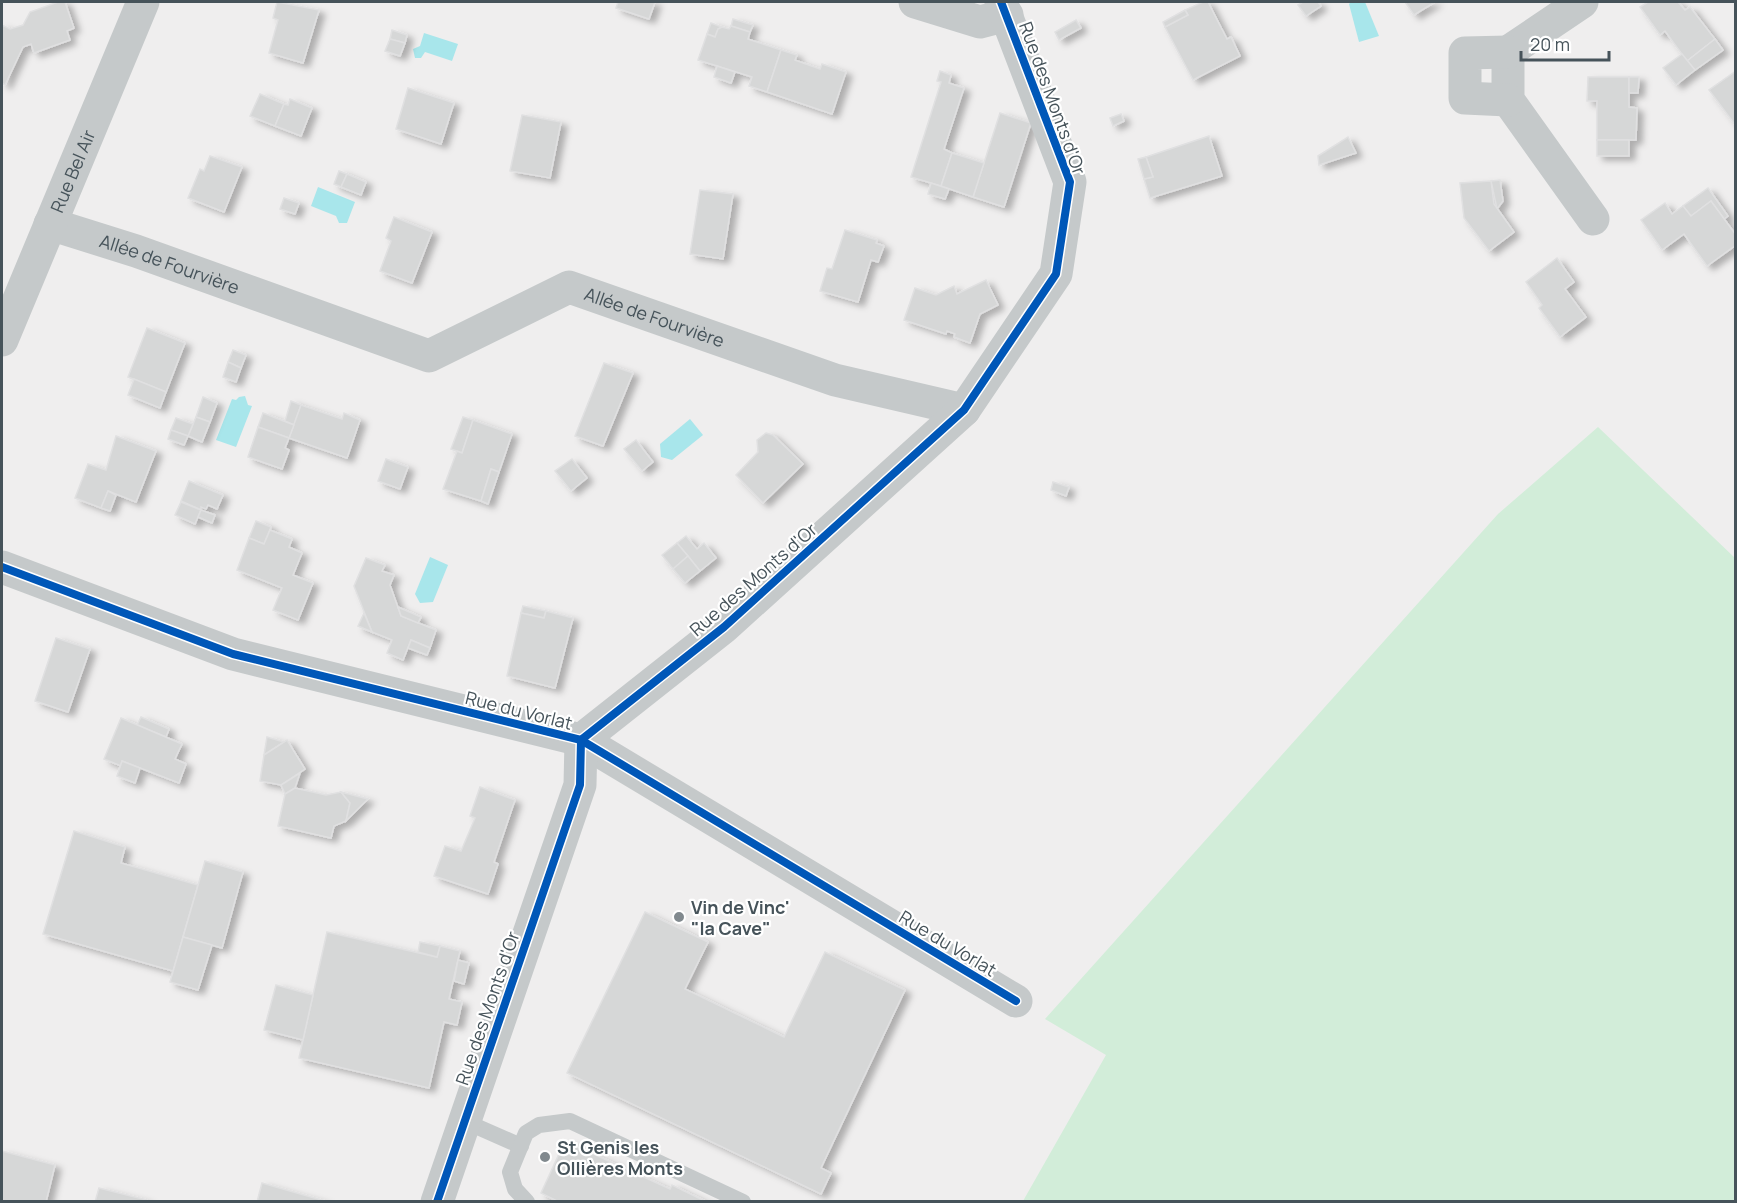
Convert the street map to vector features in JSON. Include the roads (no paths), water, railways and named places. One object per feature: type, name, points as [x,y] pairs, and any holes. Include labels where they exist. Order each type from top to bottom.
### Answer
[{"type":"street","name":"Rue Bel Air","points":[[2,340],[143,2]]},
{"type":"street","points":[[915,2],[980,22],[1004,8]]},
{"type":"street","points":[[1508,100],[1466,98],[1465,53],[1508,52],[1582,2]]},
{"type":"street","name":"Rue des Monts d'Or","points":[[437,1202],[580,785],[581,740],[724,627],[964,410],[1056,274],[1070,182],[1004,8]]},
{"type":"street","points":[[1508,52],[1508,100],[1593,219]]},
{"type":"street","name":"Allée de Fourvière","points":[[50,224],[136,251],[429,356],[569,287],[835,380],[964,410]]},
{"type":"street","name":"Rue du Vorlat","points":[[2,567],[233,654],[581,740],[1016,1001]]},
{"type":"lane","points":[[527,1202],[514,1189],[510,1172],[526,1134],[539,1125],[570,1120],[743,1202]]},
{"type":"lane","points":[[464,1121],[521,1146]]},
{"type":"water","points":[[1365,2],[1379,36],[1359,42],[1349,4]]},
{"type":"water","points":[[424,33],[458,44],[452,61],[425,52],[421,58],[415,58],[413,49],[420,46]]},
{"type":"water","points":[[318,187],[355,202],[347,223],[339,223],[336,216],[311,206]]},
{"type":"water","points":[[245,396],[248,405],[252,406],[236,447],[216,440],[232,399],[236,400]]},
{"type":"water","points":[[690,419],[703,435],[672,460],[661,457],[660,444]]},
{"type":"water","points":[[430,557],[448,565],[433,602],[420,603],[415,594]]},
{"type":"place","name":"Vin de Vinc' \"la Cave\"","points":[[679,917]]},
{"type":"place","name":"St Genis les Ollières Monts","points":[[545,1157]]}]
